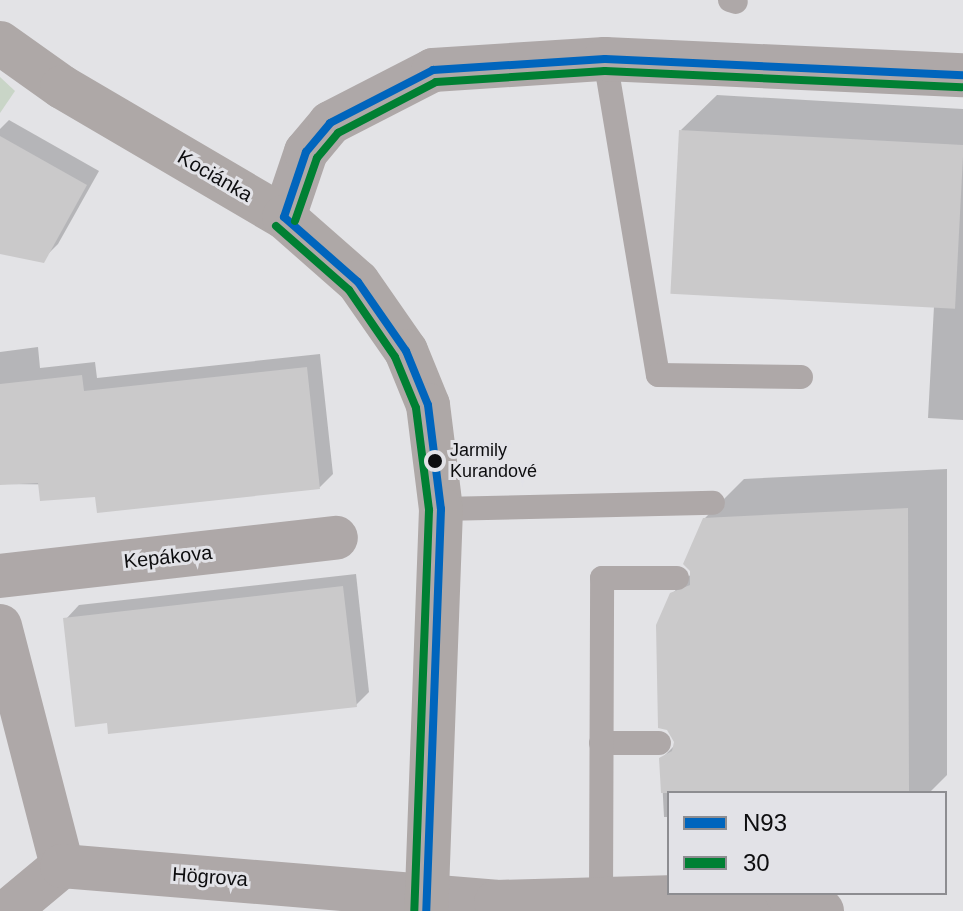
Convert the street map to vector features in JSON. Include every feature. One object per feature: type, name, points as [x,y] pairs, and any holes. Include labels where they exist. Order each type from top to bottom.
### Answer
[{"type":"street","name":"Kociánka","points":[[0,43],[62,87],[284,217],[358,282],[406,351],[428,405],[441,509],[427,902]]},
{"type":"street","points":[[284,217],[306,152],[330,123],[433,70],[605,59],[963,75]]},
{"type":"street","name":"Kepákova","points":[[0,576],[336,538]]},
{"type":"street","points":[[0,626],[62,866],[8,911]]},
{"type":"street","name":"Högrova","points":[[62,866],[427,902],[756,895]]},
{"type":"street","name":"Högrova","points":[[789,895],[822,911]]},
{"type":"lane","points":[[605,59],[658,375],[801,377]]},
{"type":"lane","points":[[441,509],[713,503]]},
{"type":"lane","points":[[601,900],[602,578],[677,578]]},
{"type":"lane","points":[[601,743],[659,743]]},
{"type":"green space","points":[[0,77],[15,91],[0,113]]},
{"type":"building","points":[[679,130],[963,145],[955,309],[670,294]]},
{"type":"building","points":[[0,136],[87,185],[44,263],[0,254]]},
{"type":"building","points":[[307,367],[320,489],[97,513],[95,497],[40,501],[38,483],[0,485],[0,384],[82,375],[84,391]]},
{"type":"building","points":[[908,508],[909,791],[661,793],[659,758],[672,751],[674,742],[667,730],[658,728],[656,625],[670,593],[690,585],[690,571],[683,564],[703,518]]},
{"type":"building","points":[[343,586],[357,707],[108,734],[107,723],[75,727],[63,618]]},
{"type":"transit line","name":"N93","points":[[284,217],[306,152],[330,123],[433,70],[605,59],[963,75]]},
{"type":"transit line","name":"30","points":[[295,221],[317,158],[338,133],[436,82],[605,71],[962,87]]},
{"type":"transit line","name":"N93","points":[[284,217],[358,282],[406,351],[428,405],[441,509],[426,911]]},
{"type":"transit line","name":"30","points":[[276,226],[349,290],[395,357],[416,408],[429,510],[414,911]]},
{"type":"place","name":"Jarmily Kurandové","points":[[435,461]]}]
